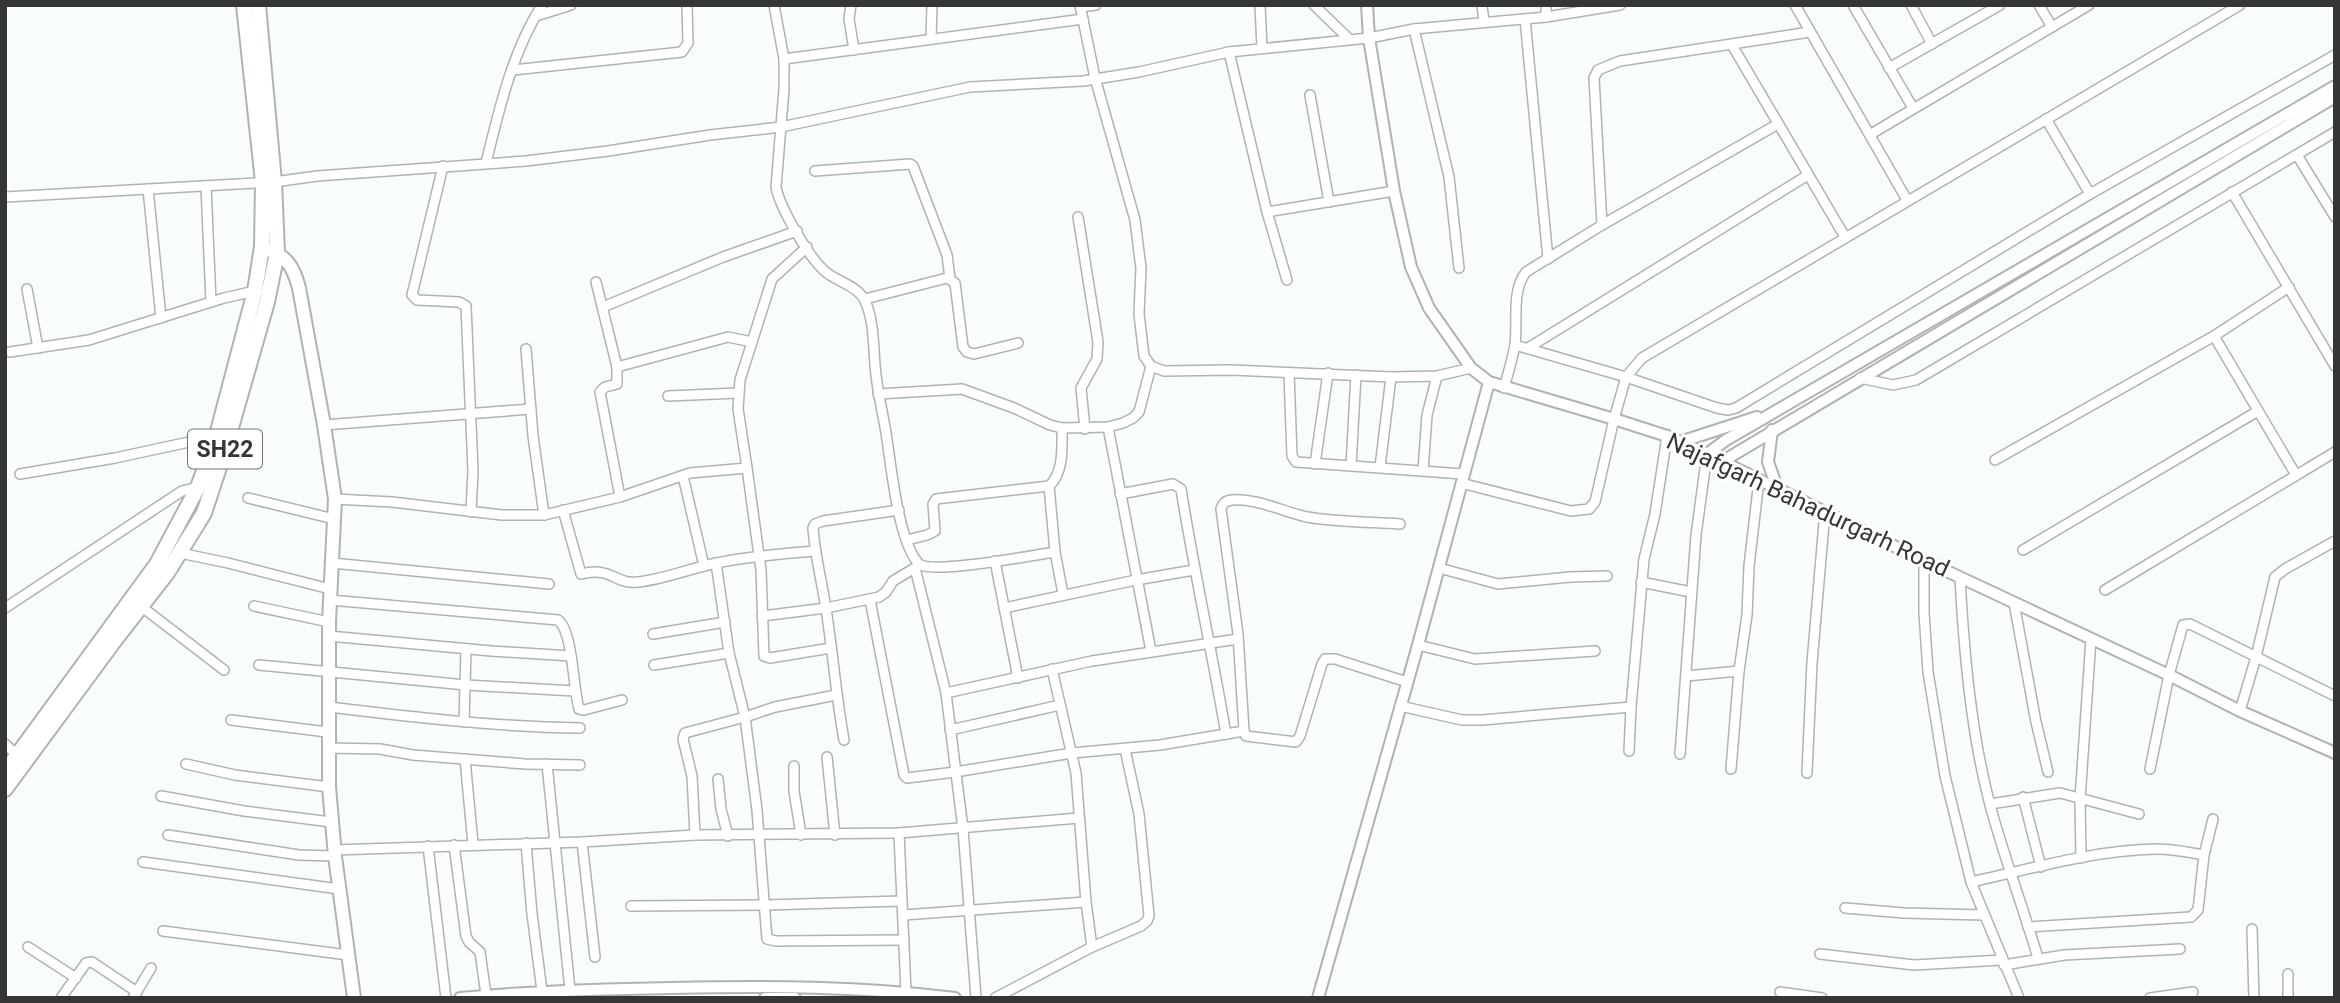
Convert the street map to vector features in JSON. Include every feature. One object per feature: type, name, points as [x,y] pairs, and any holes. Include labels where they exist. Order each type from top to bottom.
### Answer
[{"type":"main road","name":"SH22","points":[[5,789],[157,564],[222,440],[267,302],[277,253],[263,127],[244,5]]},
{"type":"main road","name":"SH22","points":[[258,5],[263,127]]},
{"type":"main road","name":"SH22","points":[[5,772],[142,607],[204,513],[255,291],[269,182]]},
{"type":"main road","points":[[262,247],[288,261],[294,271],[324,425],[335,499],[329,622],[329,788],[334,853],[354,998]]},
{"type":"street","points":[[486,163],[500,106],[525,37],[542,5]]},
{"type":"street","points":[[536,16],[571,5]]},
{"type":"street","points":[[513,70],[682,52],[688,43],[687,5]]},
{"type":"street","points":[[774,5],[784,59],[776,187],[778,197],[807,247],[828,273],[865,299],[878,394],[899,510],[907,541],[918,566],[946,693],[962,829],[976,998]]},
{"type":"street","points":[[850,5],[849,19],[854,50]]},
{"type":"street","points":[[931,39],[932,5]]},
{"type":"street","points":[[1096,5],[1080,6],[1095,78],[1135,220],[1141,268],[1139,314],[1144,356],[1151,366],[1164,371],[1231,370],[1391,376],[1437,376],[1471,368]]},
{"type":"street","points":[[1259,5],[1262,48]]},
{"type":"street","points":[[1314,5],[1349,39]]},
{"type":"street","name":"Najafgarh Bahadurgarh Road","points":[[1367,5],[1369,38],[1394,191],[1411,267],[1429,307],[1471,368],[1489,382],[1667,436],[2240,711],[2334,751]]},
{"type":"street","points":[[1482,5],[1484,22]]},
{"type":"street","points":[[1546,5],[1546,17]]},
{"type":"street","points":[[5,197],[269,182],[587,154],[780,127],[970,87],[1095,78],[1139,72],[1229,52],[1369,38],[1414,29],[1546,17],[1585,8],[1620,5]]},
{"type":"street","points":[[1795,5],[1907,200]]},
{"type":"street","points":[[1853,5],[1913,108]]},
{"type":"street","points":[[1911,5],[1932,44]]},
{"type":"street","points":[[1889,68],[2000,5]]},
{"type":"street","points":[[2039,5],[2052,27]]},
{"type":"street","points":[[1871,134],[2089,5]]},
{"type":"street","points":[[1289,373],[1293,458],[1300,464],[1423,471],[1462,479],[1571,511],[1589,509],[1595,502],[1626,377],[1642,358],[2241,5]]},
{"type":"street","points":[[784,59],[1083,19]]},
{"type":"street","points":[[1525,19],[1548,259]]},
{"type":"street","points":[[1414,29],[1449,177],[1459,268]]},
{"type":"street","points":[[1602,225],[1594,78],[1598,70],[1620,61],[1810,32]]},
{"type":"street","points":[[1732,45],[1845,237]]},
{"type":"street","points":[[1229,52],[1267,212],[1287,279]]},
{"type":"street","points":[[1515,345],[1626,377],[1717,408],[1736,408],[2090,194],[2335,55]]},
{"type":"street","points":[[1680,754],[1696,535],[1707,454],[1775,411],[2335,86]]},
{"type":"street","points":[[1310,94],[1329,202]]},
{"type":"street","points":[[1723,461],[2335,97]]},
{"type":"street","points":[[2046,119],[2090,194]]},
{"type":"street","points":[[1504,388],[1515,345],[1518,290],[1526,272],[1778,124]]},
{"type":"street","points":[[1860,378],[1893,385],[1916,380],[2335,132]]},
{"type":"street","points":[[2297,155],[2335,217]]},
{"type":"street","points":[[815,171],[910,164],[913,166],[947,255],[950,279],[955,283],[964,349],[974,354],[1018,343]]},
{"type":"street","points":[[443,166],[412,295],[416,300],[459,302],[466,306],[473,471],[471,512]]},
{"type":"street","points":[[1528,348],[1808,175]]},
{"type":"street","points":[[206,186],[211,302]]},
{"type":"street","points":[[149,189],[161,318]]},
{"type":"street","points":[[1267,212],[1394,191]]},
{"type":"street","points":[[2232,192],[2335,366]]},
{"type":"street","points":[[1078,216],[1098,342],[1097,359],[1081,388],[1085,429]]},
{"type":"street","points":[[603,307],[723,257],[797,231]]},
{"type":"street","points":[[807,247],[772,279],[738,393],[738,409],[761,570],[763,653],[766,657],[831,648]]},
{"type":"street","points":[[865,299],[950,279]]},
{"type":"street","points":[[596,282],[617,367],[617,384],[602,388],[600,392],[621,497]]},
{"type":"street","points":[[1995,460],[2214,336],[2289,288]]},
{"type":"street","points":[[27,289],[38,348]]},
{"type":"street","points":[[10,352],[89,340],[255,291]]},
{"type":"street","points":[[2214,336],[2296,475]]},
{"type":"street","points":[[617,367],[728,337],[752,342]]},
{"type":"street","points":[[526,349],[544,514]]},
{"type":"street","points":[[878,394],[962,389],[1062,428],[1108,428],[1133,418],[1139,412],[1151,366]]},
{"type":"street","points":[[1315,464],[1328,373]]},
{"type":"street","points":[[1351,466],[1356,375]]},
{"type":"street","points":[[1380,467],[1391,376]]},
{"type":"street","points":[[1423,471],[1427,415],[1437,376]]},
{"type":"street","points":[[1318,998],[1489,382]]},
{"type":"street","points":[[668,396],[738,393]]},
{"type":"street","points":[[324,425],[531,409]]},
{"type":"street","points":[[1680,442],[1775,411]]},
{"type":"street","points":[[2023,550],[2258,411]]},
{"type":"street","points":[[907,541],[935,531],[933,504],[936,499],[1048,486],[1055,479],[1060,465],[1062,428]]},
{"type":"street","points":[[1108,428],[1151,651]]},
{"type":"street","points":[[1772,430],[1768,463],[1778,490]]},
{"type":"street","points":[[1629,751],[1641,582],[1667,436]]},
{"type":"street","points":[[20,474],[115,458],[203,439],[222,440]]},
{"type":"street","points":[[2105,590],[2335,452]]},
{"type":"street","points":[[335,499],[392,502],[522,516],[544,514],[621,497],[697,472],[747,468]]},
{"type":"street","points":[[683,475],[704,566]]},
{"type":"street","points":[[1731,769],[1759,480]]},
{"type":"street","points":[[1120,494],[1178,485],[1226,734]]},
{"type":"street","points":[[1048,486],[1055,552],[1063,594]]},
{"type":"street","points":[[5,608],[182,491],[198,487]]},
{"type":"street","points":[[248,498],[334,519]]},
{"type":"street","points":[[1400,524],[1335,521],[1237,500],[1223,503],[1221,509],[1238,639],[1246,736],[1296,742],[1325,659],[1335,659],[1407,681]]},
{"type":"street","points":[[563,510],[581,575],[598,571],[624,581],[639,582],[716,563],[814,551]]},
{"type":"street","points":[[844,740],[826,608],[814,551],[813,528],[818,523],[899,510]]},
{"type":"street","points":[[1807,773],[1813,649],[1825,511]]},
{"type":"street","points":[[2240,711],[2256,657],[2274,577],[2335,541]]},
{"type":"street","points":[[762,616],[870,600],[884,595],[894,581],[918,566],[995,561],[1055,552]]},
{"type":"street","points":[[180,553],[228,563],[330,595],[558,620],[562,622],[571,656],[578,707],[582,710],[622,700]]},
{"type":"street","points":[[995,561],[1018,678]]},
{"type":"street","points":[[1924,561],[1924,613],[1934,710],[1945,776],[1971,882],[2019,998]]},
{"type":"street","points":[[332,563],[549,584]]},
{"type":"street","points":[[716,563],[729,653],[745,718],[766,905],[766,936],[770,941],[904,940]]},
{"type":"street","points":[[1439,568],[1498,584],[1607,576]]},
{"type":"street","points":[[1004,608],[1063,594],[1194,570]]},
{"type":"street","points":[[1960,578],[1967,668],[1979,753],[1990,804],[2038,958]]},
{"type":"street","points":[[1641,582],[1691,592]]},
{"type":"street","points":[[870,600],[904,775],[910,778],[1072,753],[1125,749],[1244,731]]},
{"type":"street","points":[[2014,603],[2048,772]]},
{"type":"street","points":[[254,606],[329,622]]},
{"type":"street","points":[[142,607],[224,670]]},
{"type":"street","points":[[653,634],[725,622]]},
{"type":"street","points":[[2150,769],[2169,675],[2181,626],[2185,624],[2190,624],[2335,696]]},
{"type":"street","points":[[329,636],[571,656]]},
{"type":"street","points":[[946,693],[1052,669],[1238,639]]},
{"type":"street","points":[[2081,858],[2080,799],[2091,639]]},
{"type":"street","points":[[1418,645],[1475,659],[1595,651]]},
{"type":"street","points":[[464,722],[466,649]]},
{"type":"street","points":[[654,665],[729,653]]},
{"type":"street","points":[[259,665],[466,685],[575,691]]},
{"type":"street","points":[[1052,669],[1072,753],[1092,947]]},
{"type":"street","points":[[1686,676],[1739,671]]},
{"type":"street","points":[[695,835],[693,785],[682,735],[687,731],[745,718],[785,705],[836,695]]},
{"type":"street","points":[[950,730],[1060,705]]},
{"type":"street","points":[[1400,706],[1462,720],[1482,720],[1631,706]]},
{"type":"street","points":[[329,707],[526,727],[580,727]]},
{"type":"street","points":[[231,720],[327,732]]},
{"type":"street","points":[[5,744],[18,756]]},
{"type":"street","points":[[328,748],[380,749],[413,755],[580,765]]},
{"type":"street","points":[[995,998],[1092,947],[1141,926],[1149,916],[1139,814],[1125,749]]},
{"type":"street","points":[[827,757],[835,835]]},
{"type":"street","points":[[465,759],[473,844]]},
{"type":"street","points":[[186,764],[234,775],[329,788]]},
{"type":"street","points":[[547,764],[570,990]]},
{"type":"street","points":[[794,766],[794,791],[801,835]]},
{"type":"street","points":[[718,779],[721,809],[728,836]]},
{"type":"street","points":[[1990,804],[2060,793],[2139,814]]},
{"type":"street","points":[[161,796],[225,808],[331,822]]},
{"type":"street","points":[[2022,797],[2041,867]]},
{"type":"street","points":[[168,835],[299,855],[428,846],[582,842],[695,835],[900,833],[1079,818]]},
{"type":"street","points":[[2028,926],[2191,917],[2198,910],[2204,855],[2213,819]]},
{"type":"street","points":[[900,833],[906,992]]},
{"type":"street","points":[[582,842],[595,957]]},
{"type":"street","points":[[526,843],[542,991]]},
{"type":"street","points":[[454,845],[466,936],[481,952],[486,995]]},
{"type":"street","points":[[428,846],[446,998]]},
{"type":"street","points":[[1971,882],[2081,858],[2152,849],[2204,855]]},
{"type":"street","points":[[143,862],[339,889]]},
{"type":"street","points":[[631,906],[902,901]]},
{"type":"street","points":[[903,915],[1086,902]]},
{"type":"street","points":[[1845,908],[1983,915]]},
{"type":"street","points":[[2252,929],[2254,998]]},
{"type":"street","points":[[163,931],[348,955]]},
{"type":"street","points":[[28,947],[76,978]]},
{"type":"street","points":[[1820,954],[1914,965],[2003,962],[2114,951],[2180,949]]},
{"type":"street","points":[[61,998],[86,963],[92,962],[135,995],[151,968]]},
{"type":"street","points":[[2288,974],[2288,998]]},
{"type":"street","points":[[460,998],[542,991],[785,985],[906,992],[955,998]]},
{"type":"street","points":[[1780,992],[1822,998]]},
{"type":"street","points":[[2150,998],[2193,992]]},
{"type":"street","points":[[765,998],[795,998]]}]
